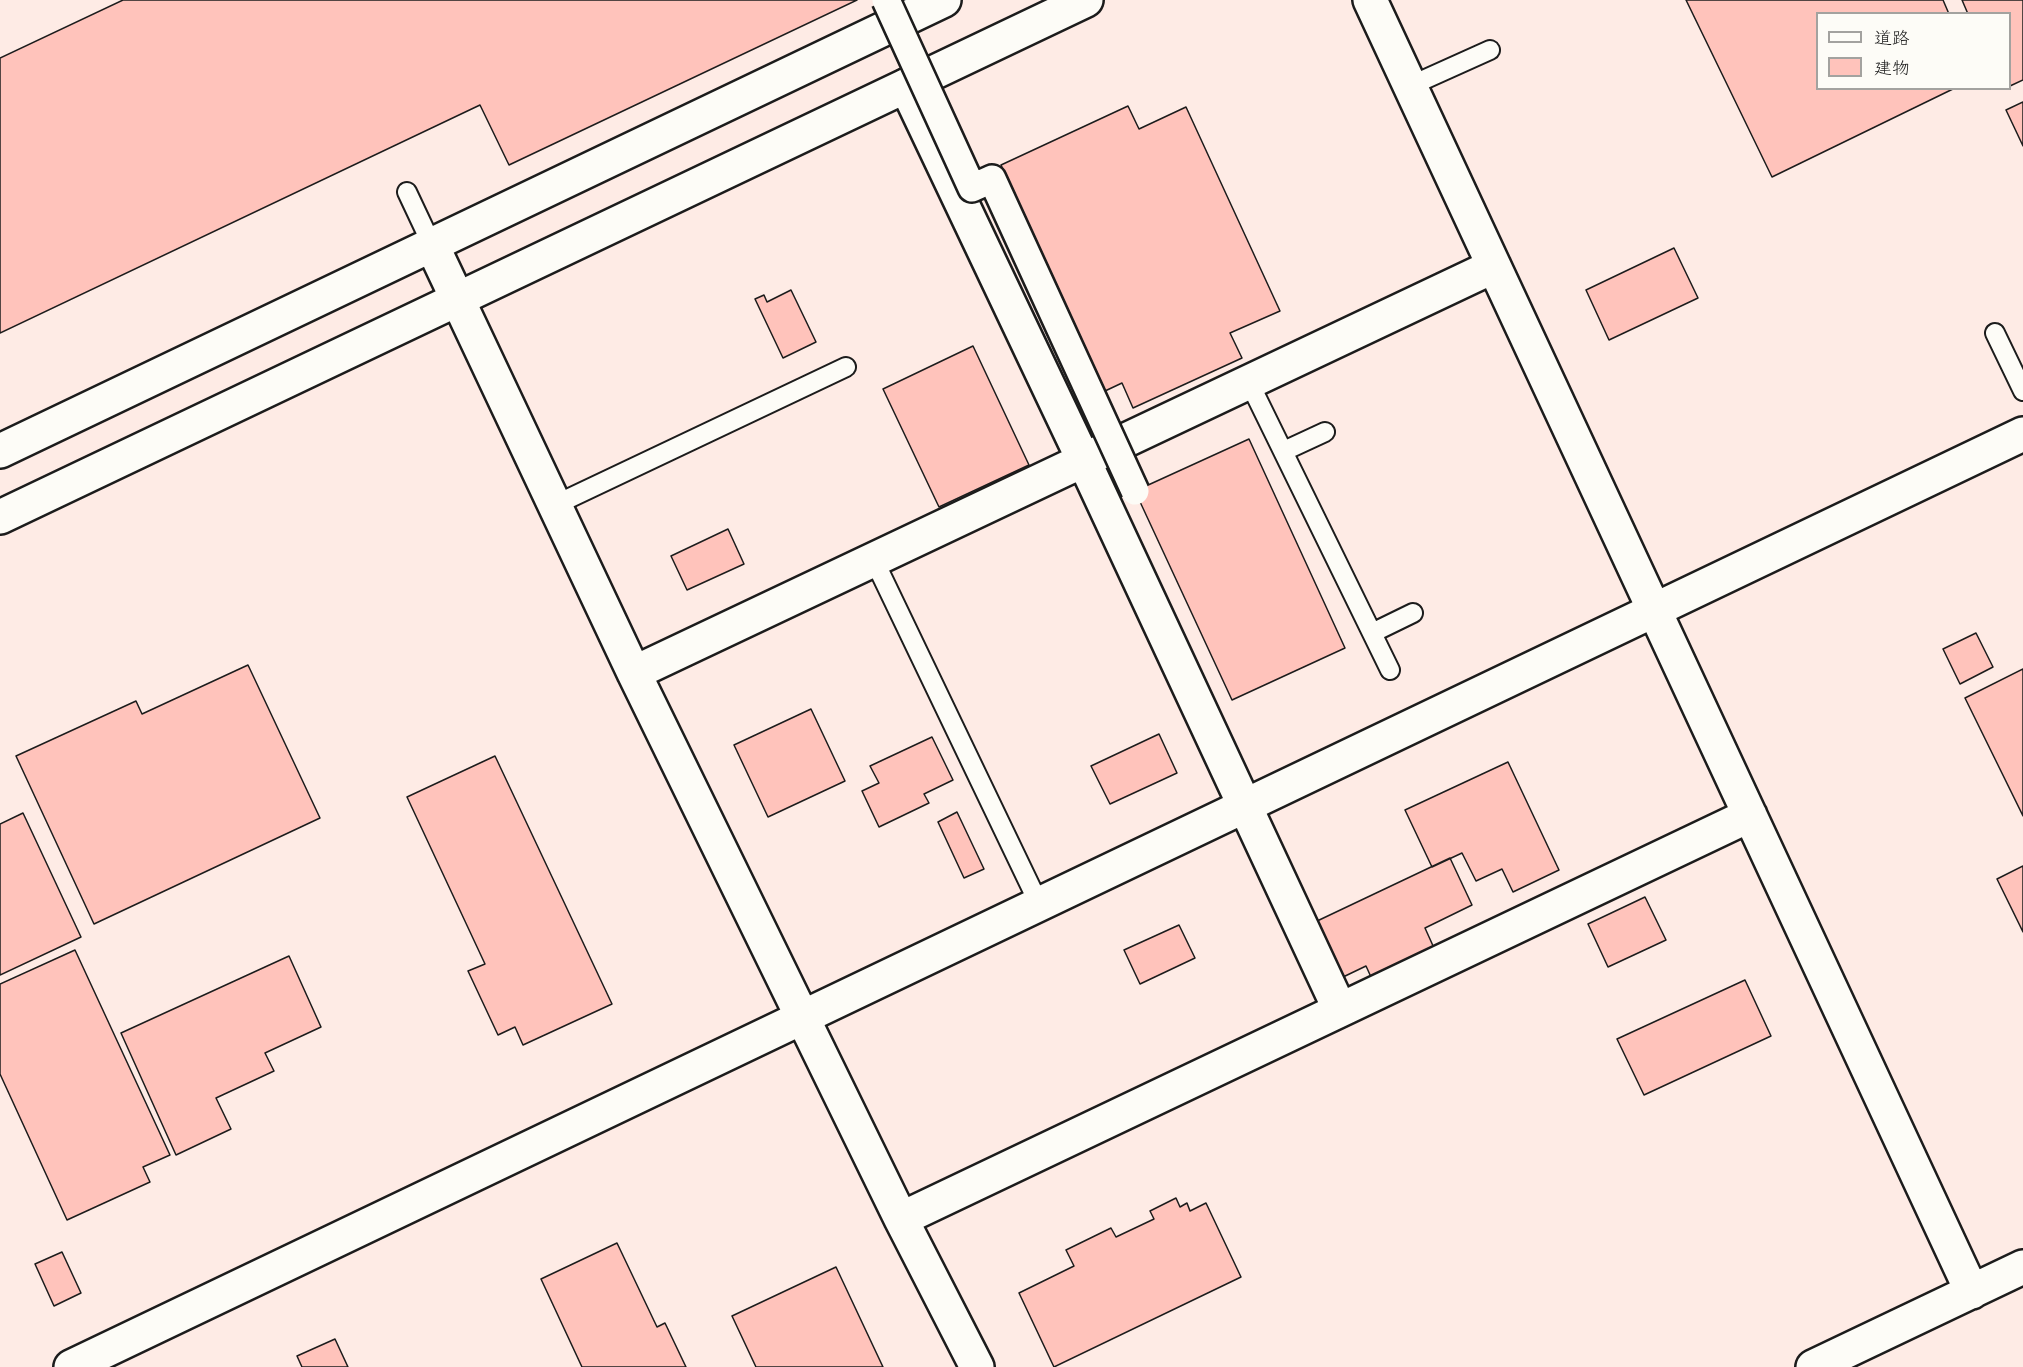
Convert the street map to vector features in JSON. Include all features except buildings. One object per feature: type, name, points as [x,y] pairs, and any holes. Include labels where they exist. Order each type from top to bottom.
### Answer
[{"type":"street","points":[[886,0],[972,188],[992,179],[1135,491]]},
{"type":"street","points":[[0,451],[431,243],[944,0]]},
{"type":"street","points":[[0,517],[1086,0]]},
{"type":"street","points":[[1370,0],[1972,1292]]},
{"type":"street","points":[[906,86],[1340,1010]]},
{"type":"street","points":[[431,243],[634,673],[901,1220],[977,1367]]},
{"type":"street","points":[[634,673],[1494,266]]},
{"type":"street","points":[[71,1367],[2023,434]]},
{"type":"street","points":[[901,1220],[1750,815]]},
{"type":"street","points":[[1813,1367],[2023,1267]]},
{"type":"lane","points":[[1410,86],[1490,50]]},
{"type":"lane","points":[[408,192],[431,243]]},
{"type":"lane","points":[[1995,333],[2023,391]]},
{"type":"lane","points":[[555,505],[846,367]]},
{"type":"lane","points":[[1250,382],[1390,670]]},
{"type":"lane","points":[[1284,452],[1325,432]]},
{"type":"lane","points":[[874,560],[1039,904]]},
{"type":"lane","points":[[1372,633],[1413,613]]}]
